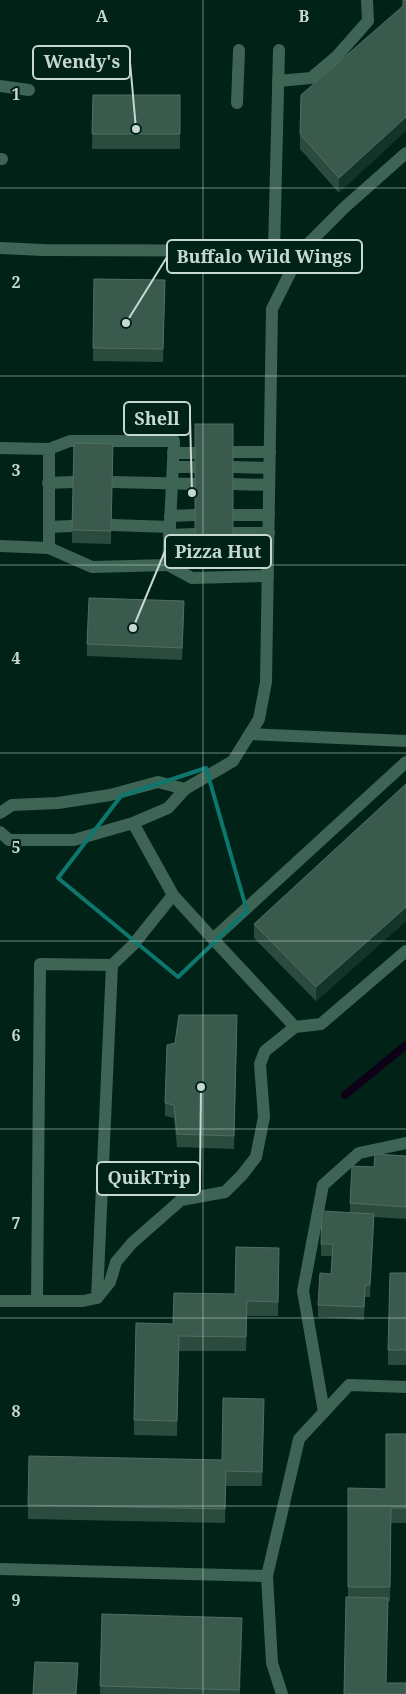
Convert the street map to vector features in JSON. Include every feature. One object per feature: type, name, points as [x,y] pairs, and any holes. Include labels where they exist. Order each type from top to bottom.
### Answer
[{"type":"lane","points":[[278,81],[311,78],[337,56],[368,21],[367,0]]},
{"type":"lane","points":[[237,103],[238,50]]},
{"type":"lane","points":[[274,251],[279,50]]},
{"type":"lane","points":[[0,86],[29,90]]},
{"type":"lane","points":[[0,832],[9,840],[74,840],[133,823],[168,808],[185,789],[233,761],[259,719],[266,682],[272,309],[301,251],[345,207],[406,153]]},
{"type":"lane","points":[[0,248],[301,251]]},
{"type":"lane","points":[[0,448],[49,449],[70,442],[174,442],[168,565]]},
{"type":"lane","points":[[49,449],[49,548]]},
{"type":"lane","points":[[233,452],[270,452]]},
{"type":"lane","points":[[173,453],[195,453]]},
{"type":"lane","points":[[172,467],[195,467]]},
{"type":"lane","points":[[234,467],[269,468]]},
{"type":"lane","points":[[48,484],[73,482]]},
{"type":"lane","points":[[113,482],[195,484]]},
{"type":"lane","points":[[233,484],[269,484]]},
{"type":"lane","points":[[170,526],[195,515]]},
{"type":"lane","points":[[233,515],[269,515]]},
{"type":"lane","points":[[112,525],[170,526],[195,534]]},
{"type":"lane","points":[[49,527],[72,526]]},
{"type":"lane","points":[[233,533],[268,533]]},
{"type":"lane","points":[[0,546],[49,548],[92,567],[168,565],[192,578],[268,576]]},
{"type":"lane","points":[[233,550],[268,548]]},
{"type":"lane","points":[[169,550],[195,549]]},
{"type":"lane","points":[[250,734],[406,741]]},
{"type":"lane","points":[[213,940],[406,762]]},
{"type":"lane","points":[[0,813],[12,805],[58,803],[110,795],[158,782],[185,789]]},
{"type":"lane","points":[[133,823],[173,896],[295,1027]]},
{"type":"lane","points":[[96,1298],[112,965],[133,945],[173,896]]},
{"type":"lane","points":[[0,1301],[83,1301],[96,1298],[110,1282],[116,1262],[132,1244],[181,1200],[224,1192],[242,1175],[256,1157],[264,1117],[260,1064],[266,1051],[295,1027],[321,1024],[406,952]]},
{"type":"lane","points":[[37,1301],[40,964],[112,965]]},
{"type":"lane","points":[[324,1412],[303,1291],[323,1185],[359,1153],[406,1143]]},
{"type":"lane","points":[[282,1694],[272,1663],[267,1576],[300,1439],[349,1385],[406,1387]]},
{"type":"lane","points":[[0,1569],[267,1576]]},
{"type":"highlighted area","points":[[206,768],[247,911],[178,977],[58,878],[121,796]]},
{"type":"building","points":[[403,0],[406,0],[406,117],[339,178],[300,134],[301,95],[403,6]]},
{"type":"building","points":[[93,95],[180,95],[180,134],[92,134]]},
{"type":"building","points":[[94,279],[165,280],[163,349],[93,348]]},
{"type":"building","points":[[195,424],[233,424],[233,550],[195,550]]},
{"type":"building","points":[[74,443],[113,444],[111,531],[72,530]]},
{"type":"building","points":[[89,598],[184,601],[182,648],[87,644]]},
{"type":"building","points":[[406,784],[406,907],[316,987],[254,924]]},
{"type":"building","points":[[179,1015],[237,1015],[234,1136],[177,1134],[174,1105],[165,1103],[167,1045],[175,1043]]},
{"type":"building","points":[[375,1154],[406,1156],[406,1207],[350,1203],[352,1166],[374,1167]]},
{"type":"building","points":[[322,1211],[374,1214],[370,1285],[365,1285],[364,1307],[318,1305],[320,1273],[331,1274],[333,1244],[321,1244]]},
{"type":"building","points":[[236,1247],[279,1248],[278,1302],[247,1301],[246,1337],[179,1336],[177,1421],[134,1420],[136,1323],[173,1324],[174,1293],[235,1294]]},
{"type":"building","points":[[390,1273],[406,1273],[406,1350],[388,1350]]},
{"type":"building","points":[[223,1398],[264,1399],[262,1472],[226,1471],[225,1509],[28,1505],[29,1456],[222,1460]]},
{"type":"building","points":[[386,1434],[406,1434],[406,1508],[391,1508],[390,1587],[348,1587],[348,1488],[386,1489]]},
{"type":"building","points":[[346,1597],[388,1598],[386,1683],[406,1683],[406,1694],[344,1694]]},
{"type":"building","points":[[102,1614],[242,1618],[239,1690],[100,1686]]},
{"type":"building","points":[[35,1662],[78,1663],[76,1694],[33,1694]]},
{"type":"waterway","points":[[345,1095],[406,1045]]},
{"type":"place","name":"Wendy's","points":[[136,129]]},
{"type":"place","name":"Buffalo Wild Wings","points":[[126,323]]},
{"type":"place","name":"Shell","points":[[192,493]]},
{"type":"place","name":"Pizza Hut","points":[[133,628]]},
{"type":"place","name":"QuikTrip","points":[[201,1087]]}]
